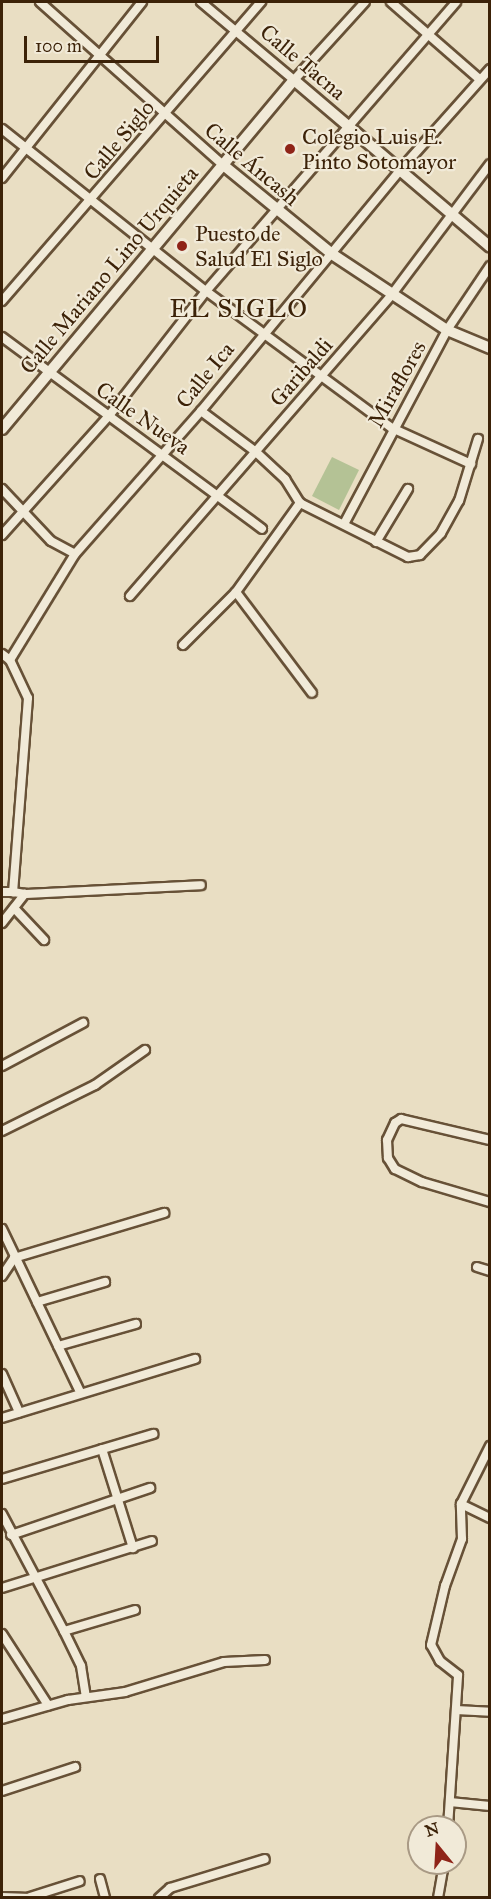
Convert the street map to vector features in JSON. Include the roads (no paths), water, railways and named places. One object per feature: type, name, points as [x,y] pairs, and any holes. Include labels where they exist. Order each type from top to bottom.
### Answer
[{"type":"main road","name":"Calle Tacna","points":[[294,80],[453,212],[489,247]]},
{"type":"main road","name":"Calle Mariano Lino Urquieta","points":[[2,429],[294,80]]},
{"type":"main road","name":"Calle Áncash","points":[[222,164],[332,254],[447,330],[489,348]]},
{"type":"street","name":"Calle Áncash","points":[[40,2],[164,115],[222,164]]},
{"type":"street","points":[[2,178],[97,54],[142,2]]},
{"type":"street","name":"Calle Tacna","points":[[201,2],[294,80]]},
{"type":"street","name":"Calle Siglo","points":[[2,300],[91,201],[261,2]]},
{"type":"street","name":"Calle Mariano Lino Urquieta","points":[[294,80],[365,2]]},
{"type":"street","points":[[391,2],[478,78]]},
{"type":"street","points":[[2,535],[21,508],[108,417],[206,291],[278,210],[347,124],[456,2]]},
{"type":"street","name":"Calle Ica","points":[[10,660],[75,554],[162,452],[201,411],[264,331],[332,254],[400,169],[478,78],[489,69]]},
{"type":"street","points":[[2,129],[206,291],[264,331],[392,428],[471,464]]},
{"type":"street","name":"Garibaldi","points":[[130,596],[220,496],[393,293],[489,164]]},
{"type":"street","name":"Miraflores","points":[[344,524],[392,428],[447,330],[489,266]]},
{"type":"street","name":"Calle Nueva","points":[[2,337],[108,417],[162,452],[262,529]]},
{"type":"street","points":[[201,411],[256,452],[285,479],[300,503],[408,557],[420,555],[447,522],[471,464],[478,439]]},
{"type":"street","points":[[2,489],[51,541],[75,554]]},
{"type":"street","points":[[376,542],[408,489]]},
{"type":"street","points":[[183,645],[236,592],[300,503]]},
{"type":"street","points":[[236,592],[312,693]]},
{"type":"street","points":[[2,654],[10,660],[28,698],[13,892]]},
{"type":"street","points":[[2,892],[25,894],[201,885]]},
{"type":"street","points":[[2,923],[25,894]]},
{"type":"street","points":[[14,908],[44,940]]},
{"type":"street","points":[[2,1066],[83,1023]]},
{"type":"street","points":[[2,1131],[95,1085],[144,1050]]},
{"type":"street","points":[[489,1140],[401,1119],[395,1123],[387,1140],[388,1158],[394,1169],[422,1182],[489,1202]]},
{"type":"street","points":[[2,1276],[14,1258],[164,1213]]},
{"type":"street","points":[[2,1229],[80,1392]]},
{"type":"street","points":[[477,1268],[489,1271]]},
{"type":"street","points":[[37,1302],[105,1282]]},
{"type":"street","points":[[58,1346],[136,1324]]},
{"type":"street","points":[[2,1418],[80,1392],[195,1359]]},
{"type":"street","points":[[2,1374],[19,1412]]},
{"type":"street","points":[[2,1479],[153,1434]]},
{"type":"street","points":[[449,1815],[458,1675],[440,1661],[431,1645],[445,1586],[462,1539],[461,1504],[489,1446]]},
{"type":"street","points":[[102,1449],[133,1548]]},
{"type":"street","points":[[11,1535],[150,1488]]},
{"type":"street","points":[[461,1504],[489,1518]]},
{"type":"street","points":[[2,1514],[11,1535],[38,1578],[81,1666],[86,1697]]},
{"type":"street","points":[[2,1588],[152,1542]]},
{"type":"street","points":[[64,1631],[135,1610]]},
{"type":"street","points":[[2,1634],[48,1705]]},
{"type":"street","points":[[2,1719],[48,1705],[125,1692],[224,1662],[265,1660]]},
{"type":"street","points":[[456,1710],[489,1712]]},
{"type":"street","points":[[2,1791],[75,1767]]},
{"type":"street","points":[[450,1802],[489,1806]]},
{"type":"street","points":[[159,1898],[170,1888],[265,1859]]},
{"type":"street","points":[[438,1898],[442,1875]]},
{"type":"street","points":[[100,1879],[105,1898]]},
{"type":"street","points":[[2,1896],[30,1897],[80,1881]]},
{"type":"place","name":"Colegio Luis E. Pinto Sotomayor","points":[[290,149]]},
{"type":"place","name":"Puesto de Salud El Siglo","points":[[182,246]]},
{"type":"district","name":"EL SIGLO","points":[[239,309]]}]
